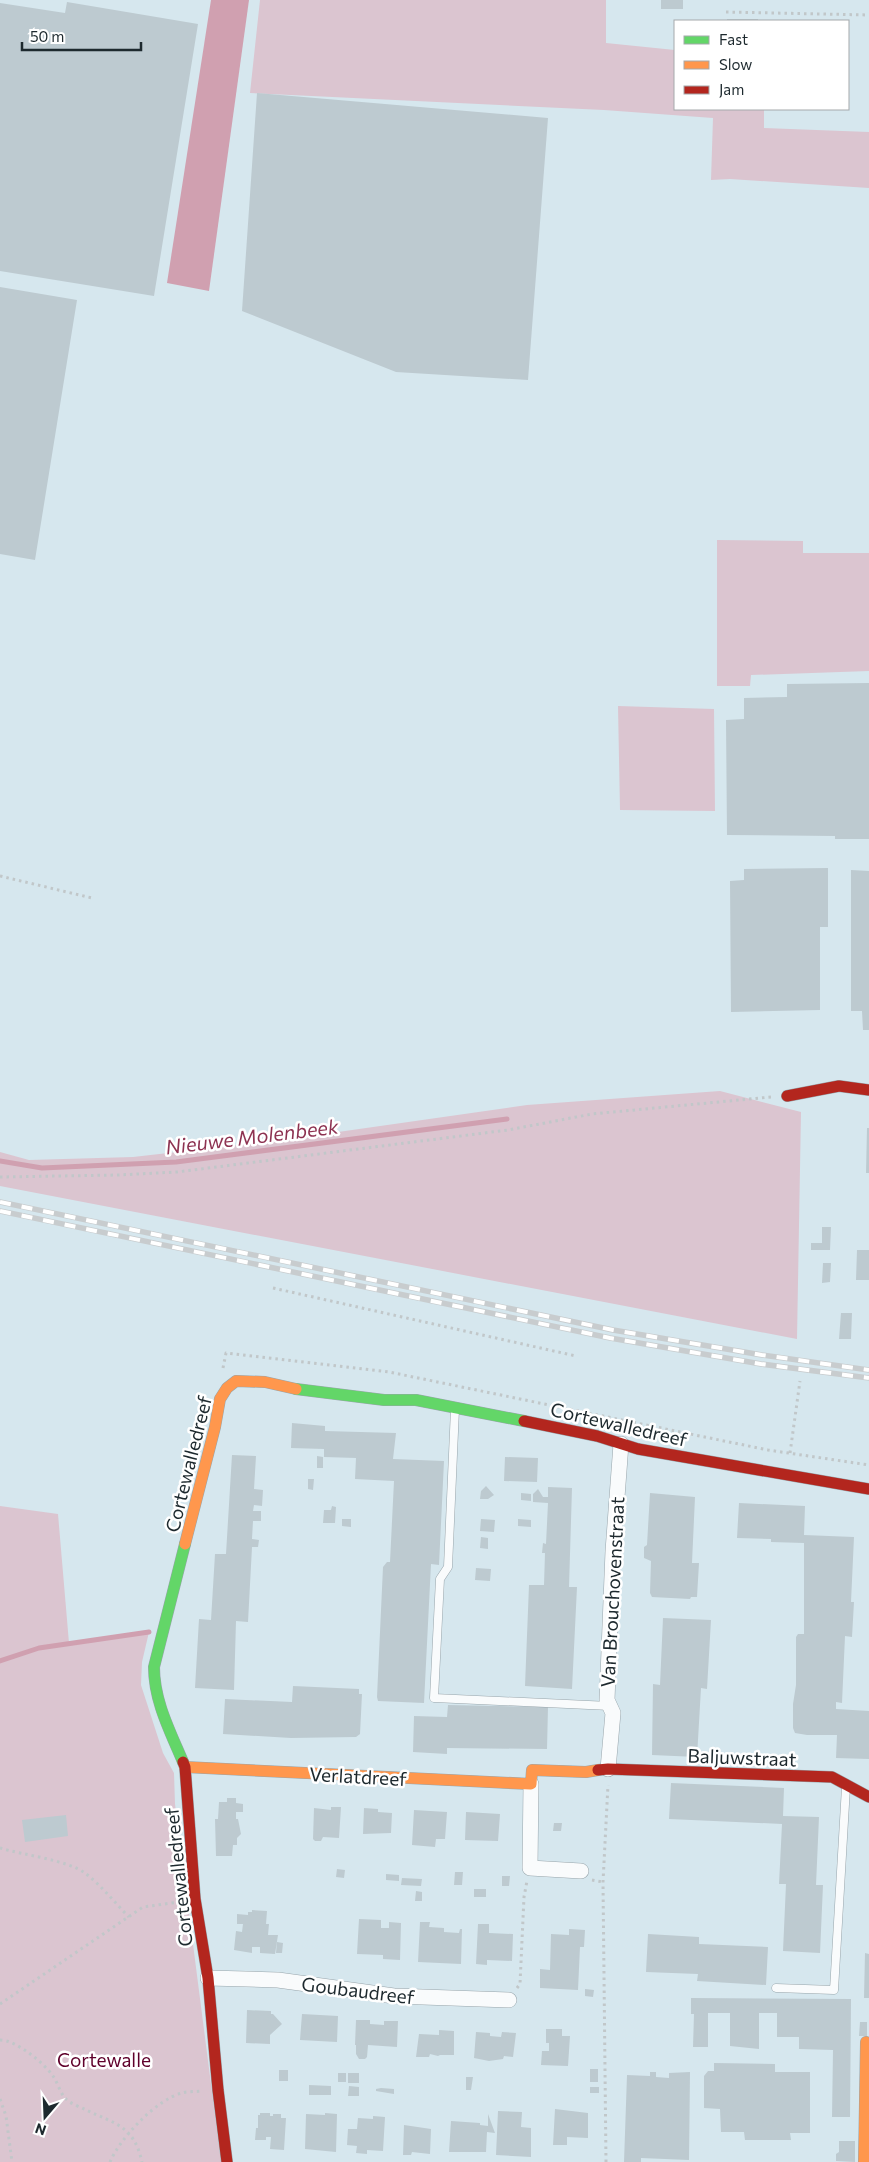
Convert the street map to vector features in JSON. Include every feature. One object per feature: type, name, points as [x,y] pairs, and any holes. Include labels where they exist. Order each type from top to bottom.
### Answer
[{"type":"street","points":[[787,1096],[839,1086],[869,1090]]},
{"type":"street","name":"Cortewalledreef","points":[[227,2162],[218,2090],[208,1978],[195,1899],[185,1767],[158,1705],[154,1684],[154,1667],[215,1427],[216,1414],[220,1399],[226,1388],[236,1381],[265,1382],[292,1388],[384,1400],[416,1400],[597,1436],[638,1449],[869,1489]]},
{"type":"street","name":"Van Brouchovenstraat","points":[[608,1769],[612,1713],[607,1700],[613,1551],[621,1444]]},
{"type":"street","name":"Verlatdreef","points":[[185,1767],[531,1784]]},
{"type":"street","points":[[581,1871],[530,1868],[532,1770],[586,1772],[608,1769]]},
{"type":"street","name":"Baljuwstraat","points":[[608,1769],[832,1777],[869,1797]]},
{"type":"street","name":"Goubaudreef","points":[[208,1978],[278,1980],[394,1996],[509,2000]]},
{"type":"street","points":[[864,2162],[866,2042]]},
{"type":"lane","points":[[455,1407],[448,1567],[440,1579],[434,1698],[610,1706]]},
{"type":"lane","points":[[776,1988],[834,1990],[846,1785]]},
{"type":"path","points":[[726,12],[869,15]]},
{"type":"path","points":[[0,876],[92,898]]},
{"type":"path","points":[[0,1177],[177,1172],[508,1130],[592,1114],[787,1096]]},
{"type":"path","points":[[273,1288],[576,1356]]},
{"type":"path","points":[[790,1453],[800,1382]]},
{"type":"path","points":[[606,2162],[604,1882],[608,1769]]},
{"type":"path","points":[[0,1848],[46,1858],[84,1872],[129,1917]]},
{"type":"path","points":[[509,2000],[520,1984],[524,1896],[530,1868]]},
{"type":"path","points":[[0,2004],[143,1907],[195,1899]]},
{"type":"path","points":[[0,2040],[7,2040],[26,2050],[52,2075],[65,2099],[120,2126],[130,2133],[138,2147],[142,2162]]},
{"type":"path","points":[[110,2162],[130,2133],[162,2102],[182,2093],[218,2090]]},
{"type":"path","points":[[0,2099],[6,2116],[12,2162]]},
{"type":"green space","points":[[260,0],[606,0],[606,43],[674,50],[674,110],[764,110],[764,128],[869,132],[869,188],[730,179],[711,180],[713,118],[604,110],[250,93]]},
{"type":"green space","points":[[717,540],[803,541],[803,553],[869,553],[869,671],[751,675],[750,686],[717,686]]},
{"type":"green space","points":[[618,706],[714,709],[715,811],[620,810]]},
{"type":"green space","points":[[720,1091],[801,1112],[797,1339],[0,1186],[0,1152],[29,1160],[133,1157],[282,1140],[527,1105]]},
{"type":"green space","name":"Cortewalle","points":[[0,1506],[58,1514],[69,1643],[149,1632],[142,1662],[141,1685],[163,1753],[174,1773],[175,1804],[221,2162],[0,2162]]},
{"type":"shaded area","points":[[211,0],[249,0],[209,291],[167,283]]},
{"type":"building","points":[[661,0],[683,0],[683,9],[661,9]]},
{"type":"building","points":[[67,2],[198,24],[154,296],[0,271],[0,3],[65,13]]},
{"type":"building","points":[[727,19],[758,19],[758,20]]},
{"type":"building","points":[[257,93],[548,118],[528,380],[396,372],[242,311]]},
{"type":"building","points":[[0,287],[77,300],[35,560],[0,554]]},
{"type":"building","points":[[869,683],[869,839],[835,839],[835,836],[727,835],[726,720],[744,719],[744,698],[787,697],[787,684]]},
{"type":"building","points":[[828,868],[828,927],[820,927],[820,1010],[731,1012],[730,881],[744,880],[744,869]]},
{"type":"building","points":[[851,870],[869,871],[869,1030],[863,1030],[862,1011],[851,1011]]},
{"type":"building","points":[[867,1128],[869,1128],[869,1173],[866,1173]]},
{"type":"building","points":[[822,1227],[831,1227],[830,1250],[811,1250],[811,1243],[822,1243]]},
{"type":"building","points":[[857,1250],[869,1250],[869,1280],[856,1280]]},
{"type":"building","points":[[823,1263],[831,1263],[830,1282],[822,1283]]},
{"type":"building","points":[[841,1313],[852,1313],[851,1339],[839,1339]]},
{"type":"building","points":[[292,1423],[325,1426],[325,1431],[396,1433],[393,1459],[444,1461],[439,1565],[431,1564],[424,1703],[378,1701],[377,1697],[383,1567],[387,1562],[390,1562],[394,1481],[355,1479],[356,1458],[324,1457],[324,1449],[291,1448]]},
{"type":"building","points":[[232,1455],[256,1456],[254,1489],[263,1490],[262,1506],[254,1505],[253,1511],[261,1511],[261,1521],[253,1521],[252,1539],[259,1540],[258,1547],[252,1547],[248,1622],[236,1621],[234,1690],[195,1688],[199,1619],[211,1620],[215,1554],[226,1554]]},
{"type":"building","points":[[317,1456],[323,1457],[323,1468],[317,1468]]},
{"type":"building","points":[[505,1457],[538,1458],[537,1482],[504,1481]]},
{"type":"building","points":[[308,1479],[314,1479],[313,1490],[308,1489]]},
{"type":"building","points":[[486,1486],[494,1495],[488,1499],[480,1499],[481,1491]]},
{"type":"building","points":[[548,1487],[572,1488],[569,1587],[577,1587],[572,1689],[525,1686],[529,1585],[544,1585],[545,1553],[542,1553],[543,1543],[546,1544],[548,1503],[533,1502],[533,1494],[538,1489],[543,1497],[548,1497]]},
{"type":"building","points":[[521,1493],[531,1494],[531,1501],[521,1500]]},
{"type":"building","points":[[650,1493],[695,1497],[692,1563],[699,1563],[697,1597],[691,1597],[690,1599],[652,1597],[650,1593],[651,1561],[644,1558],[644,1547],[647,1545]]},
{"type":"building","points":[[739,1503],[805,1506],[804,1535],[854,1537],[851,1602],[854,1602],[852,1637],[845,1636],[842,1703],[836,1702],[836,1709],[869,1711],[869,1759],[836,1758],[837,1735],[795,1733],[793,1728],[793,1704],[796,1685],[796,1637],[798,1634],[804,1634],[804,1543],[771,1542],[771,1539],[737,1538]]},
{"type":"building","points":[[332,1506],[336,1507],[335,1523],[323,1523],[324,1510],[331,1510]]},
{"type":"building","points":[[342,1519],[351,1519],[351,1527],[342,1526]]},
{"type":"building","points":[[481,1519],[495,1520],[494,1532],[480,1531]]},
{"type":"building","points":[[518,1519],[531,1520],[531,1527],[518,1526]]},
{"type":"building","points":[[481,1537],[488,1538],[488,1549],[480,1548]]},
{"type":"building","points":[[476,1568],[491,1569],[490,1581],[475,1580]]},
{"type":"building","points":[[663,1618],[711,1620],[707,1689],[701,1688],[697,1757],[652,1755],[653,1684],[660,1685]]},
{"type":"building","points":[[293,1686],[359,1689],[359,1694],[362,1694],[360,1734],[356,1737],[291,1738],[223,1734],[225,1699],[292,1702]]},
{"type":"building","points":[[448,1705],[548,1707],[547,1749],[447,1748],[447,1754],[413,1752],[414,1716],[447,1717]]},
{"type":"building","points":[[671,1783],[784,1788],[783,1816],[819,1817],[816,1885],[823,1885],[820,1953],[783,1951],[786,1884],[779,1884],[782,1824],[669,1819]]},
{"type":"building","points":[[227,1798],[236,1798],[236,1803],[243,1804],[243,1812],[236,1812],[236,1819],[238,1819],[241,1834],[237,1838],[237,1845],[233,1845],[232,1856],[216,1856],[215,1819],[218,1819],[219,1802],[227,1802]]},
{"type":"building","points":[[331,1807],[341,1807],[339,1838],[323,1837],[321,1841],[315,1841],[313,1839],[314,1808],[331,1810]]},
{"type":"building","points":[[364,1808],[392,1813],[391,1833],[363,1834]]},
{"type":"building","points":[[414,1810],[447,1812],[445,1839],[436,1839],[435,1847],[412,1845]]},
{"type":"building","points":[[466,1812],[500,1814],[498,1841],[465,1840]]},
{"type":"building","points":[[66,1815],[68,1836],[25,1842],[22,1820]]},
{"type":"building","points":[[554,1823],[562,1823],[561,1831],[553,1831]]},
{"type":"building","points":[[337,1869],[345,1870],[344,1878],[336,1877]]},
{"type":"building","points":[[455,1872],[463,1872],[462,1885],[454,1885]]},
{"type":"building","points":[[386,1874],[399,1875],[399,1881],[386,1880]]},
{"type":"building","points":[[502,1876],[510,1876],[509,1886],[502,1886]]},
{"type":"building","points":[[402,1878],[422,1879],[421,1886],[401,1885]]},
{"type":"building","points":[[474,1889],[486,1889],[486,1897],[474,1897]]},
{"type":"building","points":[[416,1891],[422,1892],[422,1901],[415,1901]]},
{"type":"building","points":[[252,1910],[267,1911],[266,1924],[269,1924],[268,1935],[278,1935],[275,1954],[260,1953],[260,1947],[252,1947],[252,1953],[234,1950],[236,1931],[242,1932],[243,1924],[237,1924],[237,1914],[248,1915],[248,1912],[252,1912]]},
{"type":"building","points":[[359,1919],[381,1920],[381,1928],[389,1928],[389,1922],[401,1923],[400,1960],[383,1959],[383,1955],[357,1954]]},
{"type":"building","points":[[420,1922],[430,1922],[429,1927],[444,1928],[444,1932],[459,1933],[460,1929],[462,1929],[461,1964],[418,1962]]},
{"type":"building","points":[[478,1924],[489,1924],[489,1933],[513,1934],[512,1961],[487,1960],[487,1965],[476,1964]]},
{"type":"building","points":[[569,1929],[585,1930],[584,1947],[580,1947],[578,1990],[540,1988],[540,1969],[550,1970],[551,1934],[569,1935]]},
{"type":"building","points":[[648,1934],[699,1937],[699,1944],[768,1947],[766,1985],[697,1981],[698,1974],[646,1972]]},
{"type":"building","points":[[277,1942],[283,1943],[282,1953],[276,1953]]},
{"type":"building","points":[[865,1953],[869,1954],[869,1998],[864,1998]]},
{"type":"building","points":[[585,1989],[594,1990],[593,1997],[585,1996]]},
{"type":"building","points":[[691,1998],[851,1999],[850,2117],[832,2117],[833,2050],[799,2049],[799,2037],[777,2037],[777,2013],[759,2013],[759,2049],[730,2046],[730,2013],[708,2013],[708,2047],[693,2047],[694,2014],[691,2014]]},
{"type":"building","points":[[247,2010],[271,2011],[271,2014],[282,2024],[270,2035],[270,2044],[246,2043]]},
{"type":"building","points":[[302,2014],[338,2016],[337,2042],[300,2040]]},
{"type":"building","points":[[356,2020],[370,2020],[370,2024],[384,2025],[384,2021],[398,2021],[397,2047],[368,2045],[367,2057],[359,2059],[356,2054],[355,2045]]},
{"type":"building","points":[[860,2022],[867,2022],[867,2036],[859,2036]]},
{"type":"building","points":[[546,2029],[562,2029],[562,2036],[570,2036],[568,2066],[541,2065],[542,2051],[549,2051],[549,2043],[546,2043]]},
{"type":"building","points":[[439,2030],[454,2031],[454,2055],[438,2056],[430,2054],[429,2057],[416,2057],[419,2034],[439,2035]]},
{"type":"building","points":[[476,2032],[490,2033],[490,2036],[501,2037],[502,2032],[516,2033],[513,2057],[504,2056],[503,2059],[489,2061],[474,2058]]},
{"type":"building","points":[[714,2063],[775,2064],[775,2072],[810,2072],[810,2133],[790,2133],[791,2140],[745,2140],[744,2132],[721,2132],[720,2109],[704,2108],[704,2076],[708,2071],[714,2071]]},
{"type":"building","points":[[590,2069],[598,2069],[598,2082],[590,2082]]},
{"type":"building","points":[[279,2070],[288,2070],[288,2081],[279,2081]]},
{"type":"building","points":[[650,2072],[656,2072],[656,2077],[669,2078],[669,2073],[690,2072],[689,2160],[641,2158],[641,2162],[624,2162],[627,2075],[650,2076]]},
{"type":"building","points":[[338,2073],[346,2073],[346,2082],[338,2082]]},
{"type":"building","points":[[348,2073],[359,2073],[359,2083],[348,2083]]},
{"type":"building","points":[[466,2077],[473,2077],[471,2090],[466,2090]]},
{"type":"building","points":[[309,2085],[331,2086],[331,2095],[309,2095]]},
{"type":"building","points":[[349,2086],[359,2087],[359,2096],[348,2096]]},
{"type":"building","points":[[590,2087],[599,2087],[599,2093],[590,2093]]},
{"type":"building","points":[[376,2089],[394,2089],[394,2094],[376,2091]]},
{"type":"building","points":[[555,2109],[588,2113],[588,2138],[567,2137],[567,2145],[553,2145]]},
{"type":"building","points":[[498,2111],[522,2112],[521,2127],[531,2128],[531,2157],[496,2155]]},
{"type":"building","points":[[260,2113],[270,2113],[270,2116],[281,2114],[281,2118],[286,2118],[284,2150],[270,2149],[271,2137],[266,2137],[266,2140],[255,2140],[256,2128],[258,2128],[258,2115]]},
{"type":"building","points":[[325,2113],[337,2114],[336,2152],[305,2149],[306,2114],[325,2115]]},
{"type":"building","points":[[488,2114],[495,2133],[487,2132],[486,2152],[449,2152],[451,2121],[480,2123],[480,2125],[488,2126]]},
{"type":"building","points":[[373,2116],[385,2117],[383,2151],[367,2150],[367,2154],[356,2153],[357,2146],[347,2145],[348,2129],[357,2129],[358,2118],[373,2119]]},
{"type":"building","points":[[404,2125],[431,2129],[430,2154],[412,2152],[411,2155],[403,2155]]},
{"type":"building","points":[[839,2141],[855,2141],[855,2162],[836,2161],[836,2154],[839,2152]]},
{"type":"waterway","name":"Nieuwe Molenbeek","points":[[0,1161],[42,1168],[176,1162],[507,1119]]},
{"type":"waterway","points":[[0,1661],[39,1648],[149,1632]]},
{"type":"railway","points":[[0,1202],[613,1330],[762,1355],[869,1370]]},
{"type":"railway","points":[[0,1211],[610,1338],[761,1364],[869,1378]]},
{"type":"traffic: fast","points":[[296,1389],[384,1400],[416,1400],[524,1421]]},
{"type":"traffic: fast","points":[[183,1762],[160,1704],[154,1667],[185,1544]]},
{"type":"traffic: slow","points":[[185,1544],[215,1427],[220,1399],[227,1388],[236,1381],[265,1382],[296,1389]]},
{"type":"traffic: slow","points":[[185,1767],[531,1784],[532,1770],[586,1772],[598,1770]]},
{"type":"traffic: slow","points":[[864,2162],[866,2042]]},
{"type":"traffic: jam","points":[[787,1096],[839,1086],[869,1090]]},
{"type":"traffic: jam","points":[[524,1421],[597,1436],[638,1449],[869,1489]]},
{"type":"traffic: jam","points":[[183,1762],[185,1767],[195,1899],[208,1978],[218,2090],[227,2162]]},
{"type":"traffic: jam","points":[[598,1770],[832,1777],[869,1797]]}]
